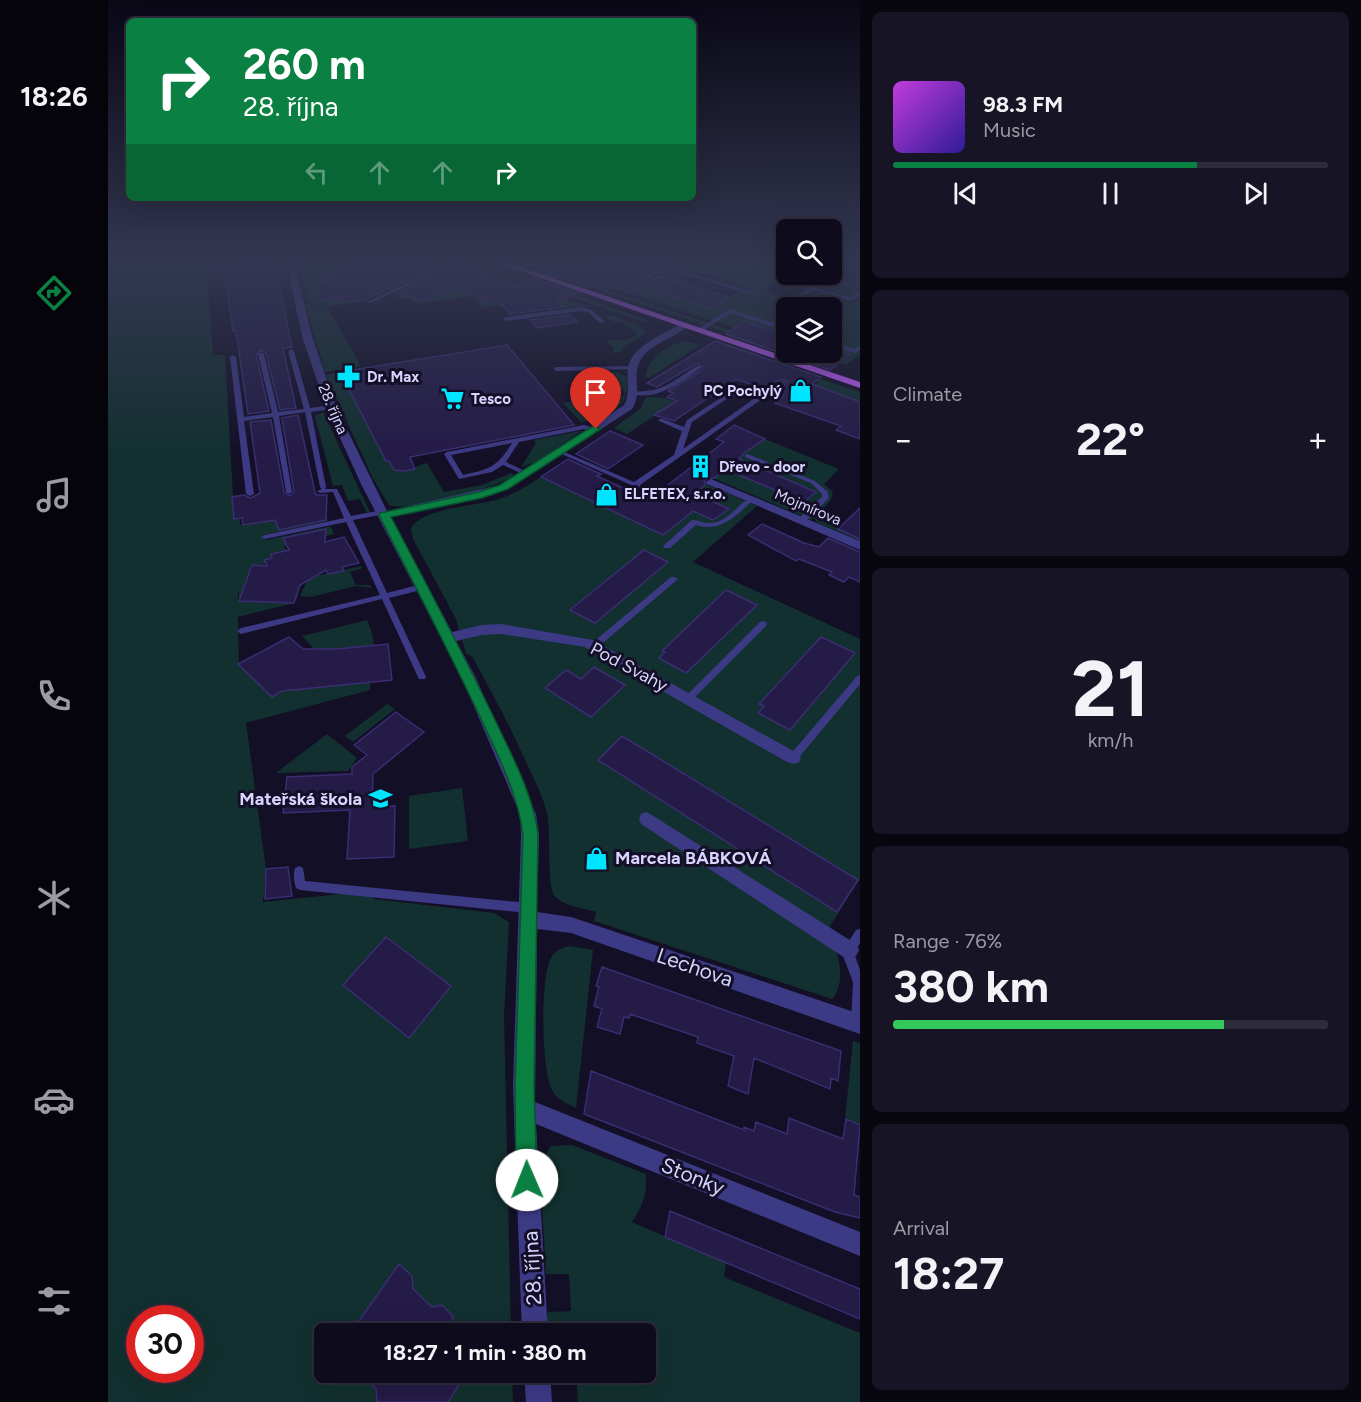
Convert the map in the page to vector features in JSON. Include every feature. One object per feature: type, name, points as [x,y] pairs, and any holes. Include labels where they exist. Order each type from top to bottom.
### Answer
[{"type":"main road","points":[[688,327],[860,385]]},
{"type":"street","name":"28. října","points":[[304,327],[331,407],[383,514],[448,638],[504,754],[525,805],[530,834],[527,1180],[534,1323]]},
{"type":"street","points":[[383,514],[488,493],[528,474],[628,407],[634,393],[633,367],[636,359],[643,351],[682,327]]},
{"type":"street","name":"Mojmírova","points":[[711,482],[860,546]]},
{"type":"street","name":"Pod Svahy","points":[[448,638],[482,630],[501,629],[594,646],[794,758]]},
{"type":"street","points":[[647,819],[849,950]]},
{"type":"street","name":"Lechova","points":[[528,913],[571,925],[859,1023]]},
{"type":"street","name":"Stonky","points":[[526,1108],[860,1244]]},
{"type":"street","points":[[538,1383],[539,1402]]},
{"type":"lane","points":[[698,331],[704,327]]},
{"type":"lane","points":[[842,347],[855,351],[860,348]]},
{"type":"lane","points":[[291,351],[308,411],[322,489],[335,490],[422,677]]},
{"type":"lane","points":[[261,354],[276,415],[289,492]]},
{"type":"lane","points":[[233,357],[250,494]]},
{"type":"lane","points":[[556,369],[633,367]]},
{"type":"lane","points":[[634,393],[649,394],[662,391],[699,367]]},
{"type":"lane","points":[[635,485],[783,382]]},
{"type":"lane","points":[[677,456],[689,421],[725,396],[737,394],[760,397]]},
{"type":"lane","points":[[242,419],[331,407]]},
{"type":"lane","points":[[661,420],[685,430]]},
{"type":"lane","points":[[517,440],[503,464],[497,469],[461,478],[447,454],[517,440],[584,427],[596,429]]},
{"type":"lane","points":[[560,452],[660,496]]},
{"type":"lane","points":[[747,456],[813,482],[826,493],[825,498],[801,521]]},
{"type":"lane","points":[[503,464],[528,474]]},
{"type":"lane","points":[[667,546],[694,522],[704,526],[721,524],[751,499]]},
{"type":"lane","points":[[265,537],[383,514]]},
{"type":"lane","points":[[594,646],[674,579]]},
{"type":"lane","points":[[241,632],[422,587]]},
{"type":"lane","points":[[688,699],[763,624]]},
{"type":"lane","points":[[794,758],[860,678]]},
{"type":"lane","points":[[299,871],[300,885],[528,913]]},
{"type":"lane","points":[[859,1023],[860,982],[849,956],[849,950],[860,934]]},
{"type":"green space","points":[[108,327],[211,327],[213,355],[225,355],[233,496],[241,525],[326,513],[328,521],[264,535],[266,540],[331,526],[334,534],[284,546],[286,551],[264,560],[266,564],[252,566],[239,601],[238,586],[238,601],[294,603],[238,617],[239,665],[272,697],[282,691],[370,682],[370,690],[246,723],[266,869],[263,902],[371,891],[374,899],[494,913],[509,922],[504,1015],[511,1323],[314,1323],[314,1383],[512,1383],[513,1402],[108,1402]]},
{"type":"green space","points":[[312,327],[339,327],[361,366],[325,372]]},
{"type":"green space","points":[[629,327],[640,327],[647,332],[621,352],[611,353],[615,349],[607,341],[629,339],[638,334]]},
{"type":"green space","points":[[712,327],[721,327],[776,346],[776,349]]},
{"type":"green space","points":[[733,327],[776,327],[776,342]]},
{"type":"green space","points":[[842,327],[860,327],[860,355],[846,365],[840,363],[842,363]]},
{"type":"green space","points":[[686,341],[700,345],[649,378],[645,377],[650,364],[660,353],[672,345]]},
{"type":"green space","points":[[599,371],[618,372],[626,377],[627,391],[626,396],[616,409],[605,417],[581,422],[563,403],[571,402],[575,406],[617,398],[626,394],[606,375],[595,375]]},
{"type":"green space","points":[[340,372],[386,461],[391,462],[394,470],[407,470],[427,463],[444,492],[482,485],[511,473],[515,476],[471,492],[433,502],[400,507],[389,505],[373,479],[326,375]]},
{"type":"green space","points":[[805,374],[860,392],[860,414],[804,394],[819,382],[802,376]]},
{"type":"green space","points":[[646,397],[666,398],[675,402],[627,434],[614,428],[641,408]]},
{"type":"green space","points":[[323,412],[370,512],[367,513],[360,499],[348,501],[342,485],[333,486],[315,416]]},
{"type":"green space","points":[[581,431],[536,462],[521,467],[536,443],[534,440]]},
{"type":"green space","points":[[753,434],[839,469],[824,484],[833,492],[831,500],[815,518],[860,537],[860,541],[816,522],[814,518],[811,520],[713,478]]},
{"type":"green space","points":[[541,477],[650,529],[706,484],[757,506],[693,562],[860,639],[860,879],[830,926],[840,974],[840,983],[832,999],[594,921],[596,912],[568,904],[554,895],[547,813],[541,794],[486,682],[472,656],[466,654],[456,619],[413,539],[411,528],[417,521],[438,512],[510,495]]},
{"type":"green space","points":[[362,566],[361,569],[350,572],[356,585],[370,585],[371,588],[356,586],[311,597],[300,596],[307,581],[315,576]]},
{"type":"green space","points":[[367,620],[374,645],[323,650],[313,648],[302,636]]},
{"type":"green space","points":[[387,704],[395,709],[353,742],[345,736]]},
{"type":"green space","points":[[327,734],[357,758],[348,771],[276,773]]},
{"type":"green space","points":[[462,788],[468,841],[409,849],[409,796]]},
{"type":"green space","points":[[570,946],[593,950],[576,1108],[555,1095],[549,1082],[543,1025],[547,968],[555,953]]},
{"type":"green space","points":[[853,1041],[860,1043],[860,1125],[845,1119]]},
{"type":"green space","points":[[572,1145],[646,1174],[644,1200],[632,1222],[726,1263],[724,1277],[860,1333],[860,1402],[578,1402],[577,1383],[656,1383],[656,1323],[550,1323],[546,1320],[548,1312],[571,1311],[569,1274],[546,1274],[540,1169],[542,1160],[551,1146]]},
{"type":"building","points":[[232,327],[288,327],[292,347],[283,348],[296,408],[280,410],[266,353],[260,350],[256,355],[269,411],[248,414],[236,331],[233,331]]},
{"type":"building","points":[[736,327],[764,327],[776,332],[776,351],[726,334]]},
{"type":"building","points":[[715,341],[821,377],[812,384],[860,402],[860,439],[836,430],[841,426],[775,403],[784,396],[775,393],[788,382],[781,379],[765,389],[736,379],[674,421],[654,415],[677,401],[667,397],[673,393],[668,391],[702,370],[703,366],[698,363],[657,387],[647,383]]},
{"type":"building","name":"Tesco","points":[[507,345],[574,425],[410,457],[415,469],[406,471],[394,470],[389,461],[386,461],[340,372]]},
{"type":"building","points":[[842,354],[850,354],[842,360]]},
{"type":"building","points":[[810,363],[839,363],[830,370]]},
{"type":"building","points":[[298,415],[316,495],[327,495],[326,520],[279,530],[275,520],[243,525],[242,518],[234,519],[232,497],[244,495],[251,498],[260,493],[250,422],[271,420],[284,492],[290,496],[294,492],[282,418]]},
{"type":"building","points":[[734,425],[765,439],[739,459],[816,492],[804,502],[729,471],[732,465],[714,478],[704,480],[705,485],[694,493],[729,509],[713,520],[693,511],[663,535],[541,477],[568,459],[601,474],[597,476],[649,500],[652,497],[662,499],[664,495],[660,491],[724,442],[716,439]]},
{"type":"building","points":[[610,431],[643,445],[608,469],[576,454]]},
{"type":"building","points":[[860,508],[860,539],[838,529]]},
{"type":"building","points":[[762,524],[804,543],[819,547],[828,538],[860,552],[860,582],[849,577],[844,582],[829,575],[832,572],[799,559],[796,561],[748,535]]},
{"type":"building","points":[[326,529],[325,542],[344,537],[359,563],[342,567],[344,571],[328,574],[326,570],[300,585],[294,603],[239,601],[252,565],[267,566],[264,560],[272,558],[271,554],[289,550],[283,538]]},
{"type":"building","points":[[644,550],[668,562],[595,623],[570,610]]},
{"type":"building","points":[[726,590],[757,605],[686,673],[659,658],[665,652],[662,651]]},
{"type":"building","points":[[289,637],[303,649],[337,649],[388,644],[392,680],[282,691],[272,697],[238,664]]},
{"type":"building","points":[[821,637],[855,653],[790,730],[758,713],[764,706],[759,704]]},
{"type":"building","points":[[594,667],[625,685],[591,717],[545,688],[566,670],[581,679]]},
{"type":"building","points":[[396,712],[424,732],[373,774],[372,807],[395,806],[394,857],[347,859],[350,810],[283,813],[287,777],[352,774],[352,767],[367,755],[354,745]]},
{"type":"building","points":[[622,736],[858,880],[837,912],[598,760]]},
{"type":"building","points":[[288,867],[292,896],[265,899],[266,869]]},
{"type":"building","points":[[386,937],[451,986],[409,1038],[343,985]]},
{"type":"building","points":[[602,967],[841,1051],[838,1081],[831,1078],[830,1089],[754,1058],[748,1094],[728,1086],[734,1056],[697,1043],[698,1037],[630,1014],[629,1018],[624,1017],[620,1034],[597,1027],[602,1009],[594,1006],[599,987],[596,986]]},
{"type":"building","points":[[591,1071],[744,1130],[744,1127],[754,1131],[756,1122],[787,1134],[789,1118],[843,1139],[846,1119],[860,1125],[854,1195],[860,1197],[860,1218],[835,1212],[584,1114]]},
{"type":"building","points":[[670,1211],[860,1289],[860,1319],[665,1237]]},
{"type":"building","points":[[399,1264],[412,1276],[413,1289],[432,1307],[442,1305],[452,1315],[454,1323],[358,1323]]},
{"type":"building","points":[[370,1383],[460,1383],[448,1402],[377,1402],[376,1389]]},
{"type":"place","name":"Dr. Max","points":[[349,377]]},
{"type":"place","name":"PC Pochylý","points":[[800,391]]},
{"type":"place","name":"Tesco","points":[[453,399]]},
{"type":"place","name":"Dřevo - door","points":[[701,467]]},
{"type":"place","name":"ELFETEX, s.r.o.","points":[[606,494]]},
{"type":"place","name":"Mateřská škola","points":[[380,799]]},
{"type":"place","name":"Marcela BÁBKOVÁ","points":[[597,858]]},
{"type":"route","points":[[527,1180],[524,1087],[530,834],[528,814],[509,764],[468,676],[384,515],[488,493],[504,487],[596,429]]}]
